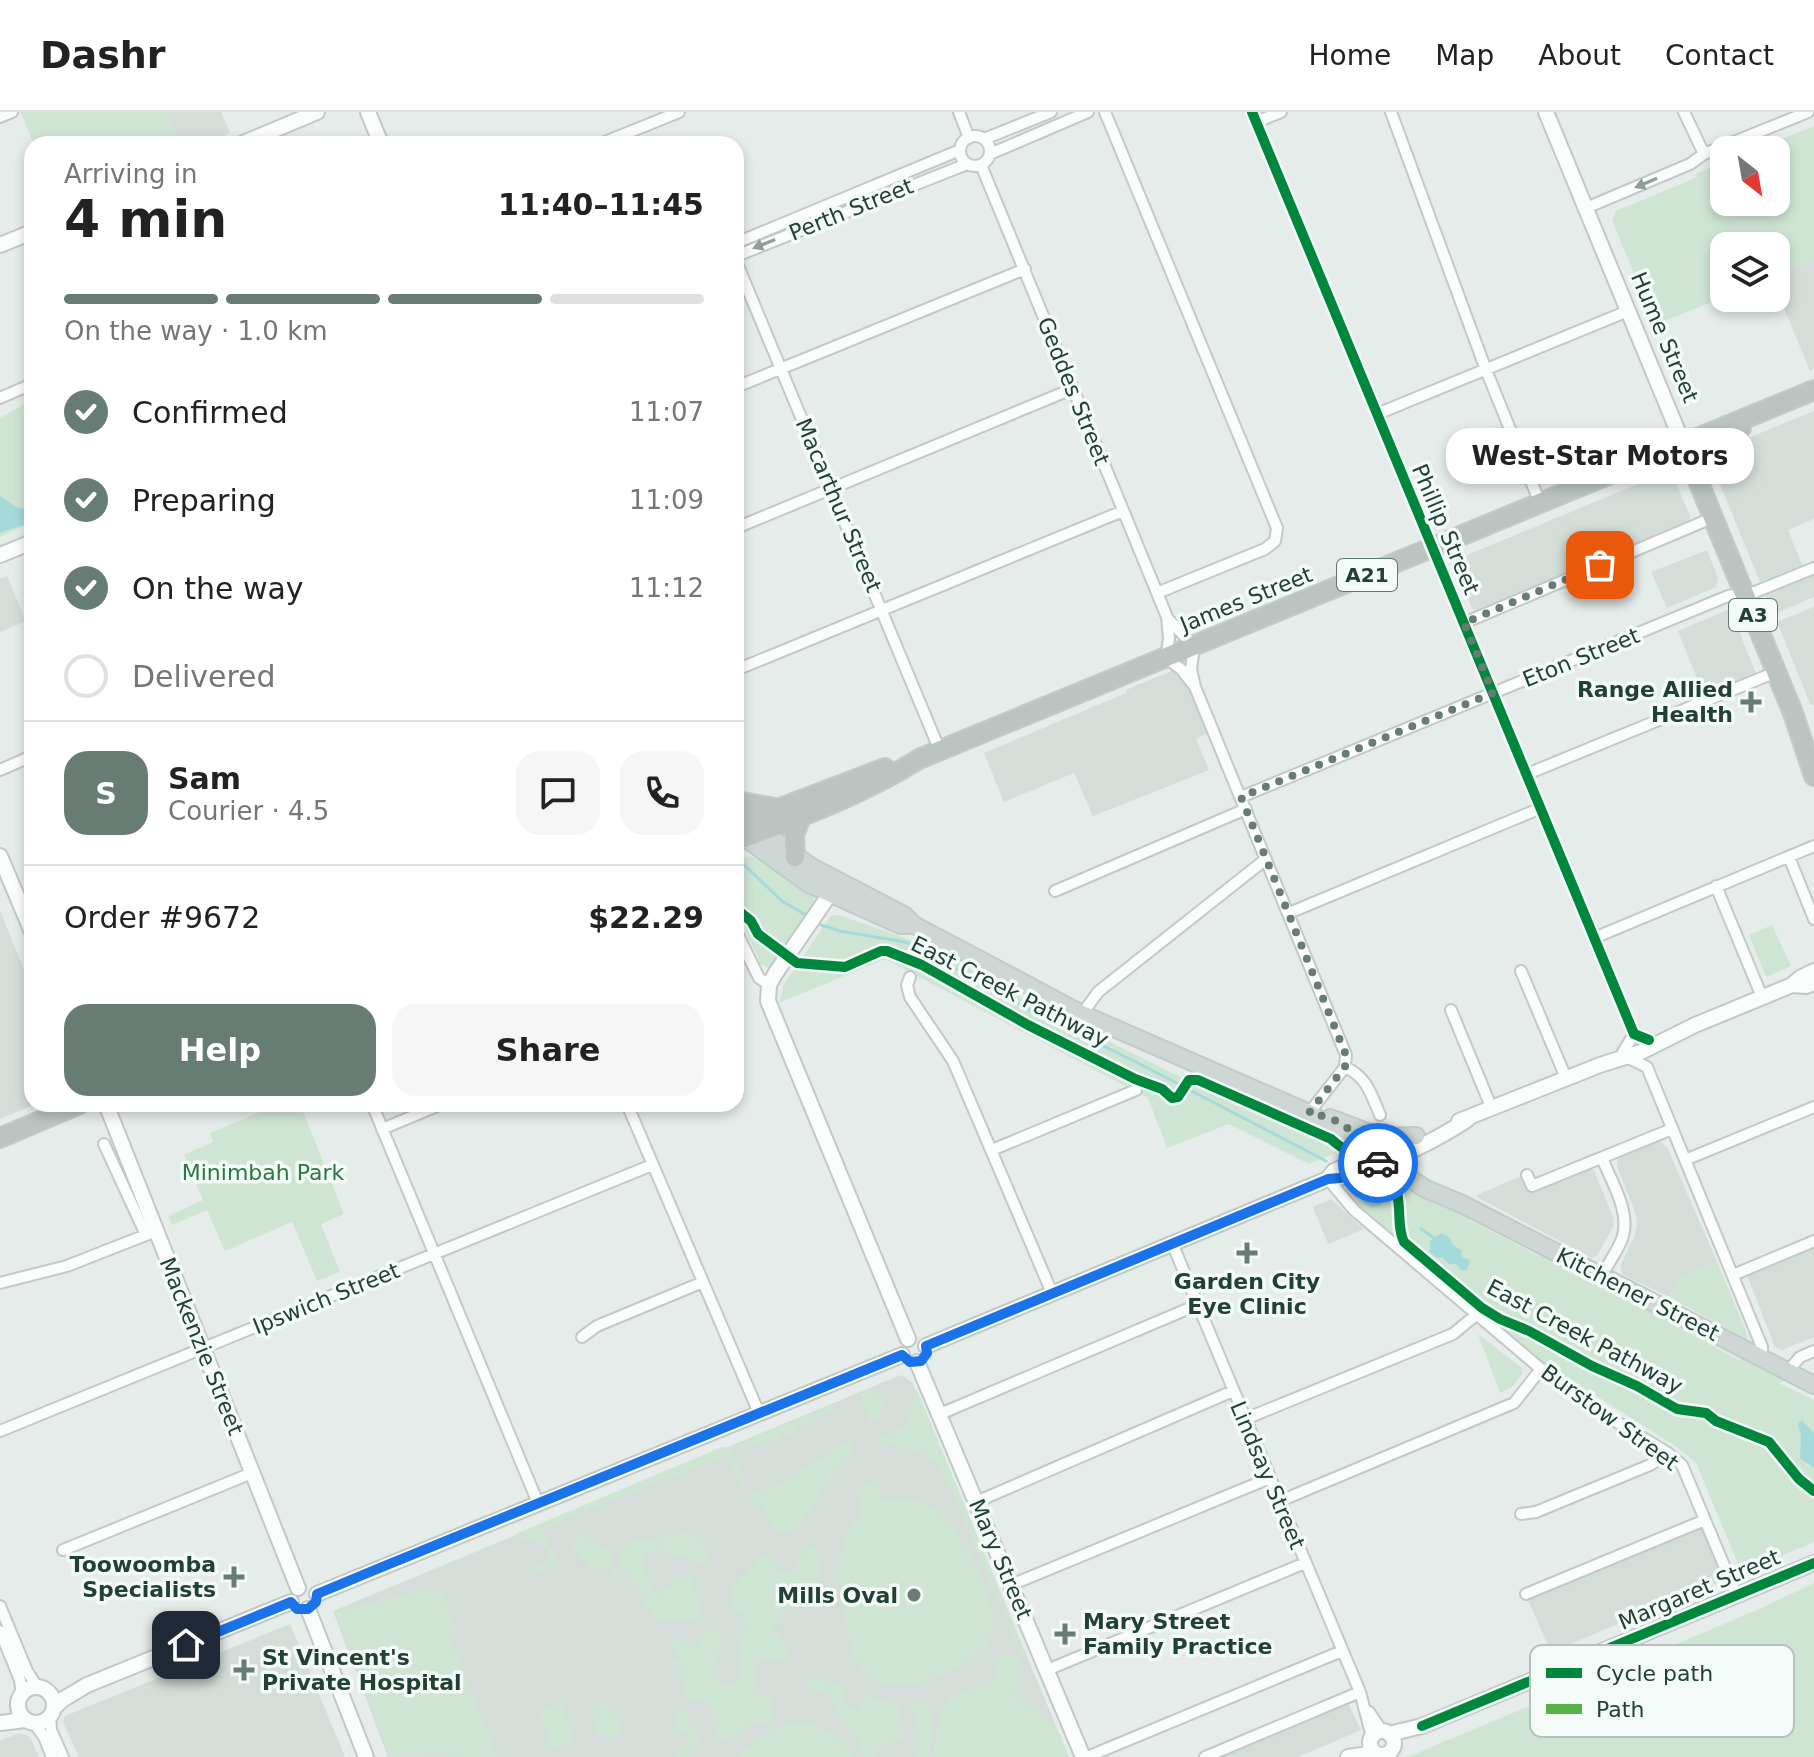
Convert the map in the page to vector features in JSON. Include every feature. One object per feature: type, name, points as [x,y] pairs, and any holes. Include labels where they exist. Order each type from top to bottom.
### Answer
[{"type":"highway","name":"James Street","points":[[744,827],[778,808],[886,767],[940,751],[1814,390]]},
{"type":"highway","points":[[1696,477],[1710,450],[1735,434],[1750,416]]},
{"type":"highway","name":"Hume Street","points":[[1683,444],[1776,672],[1804,721],[1814,748]]},
{"type":"highway","name":"Hume Street","points":[[1804,721],[1797,731],[1814,776]]},
{"type":"highway","name":"James Street","points":[[744,828],[802,815],[891,777],[919,759]]},
{"type":"highway","points":[[744,802],[778,808]]},
{"type":"highway","points":[[795,857],[794,840],[802,815]]},
{"type":"highway","points":[[0,1138],[61,1112]]},
{"type":"main road","points":[[260,136],[317,112]]},
{"type":"main road","points":[[368,112],[378,136]]},
{"type":"main road","name":"Hume Street","points":[[1546,112],[1683,444]]},
{"type":"main road","points":[[0,245],[24,235]]},
{"type":"main road","points":[[0,555],[24,545]]},
{"type":"main road","name":"Kitchener Street","points":[[744,829],[795,857],[834,888]]},
{"type":"main road","name":"Kitchener Street","points":[[744,829],[799,878],[904,915],[914,925],[1082,1014],[1309,1113],[1383,1155]]},
{"type":"main road","points":[[0,856],[24,896]]},
{"type":"main road","points":[[834,888],[769,985],[768,1001],[908,1339]]},
{"type":"main road","points":[[1383,1155],[1441,1125],[1468,1119],[1600,1065],[1792,985],[1814,971]]},
{"type":"main road","points":[[1792,985],[1814,983]]},
{"type":"main road","name":"Mackenzie Street","points":[[109,1112],[151,1233],[203,1349],[298,1588]]},
{"type":"main road","points":[[1309,1113],[1381,1137],[1416,1136]]},
{"type":"main road","name":"Kitchener Street","points":[[1331,1118],[1426,1189],[1462,1204],[1814,1385]]},
{"type":"main road","points":[[926,1346],[1328,1179],[1334,1171],[1451,1131],[1468,1119]]},
{"type":"main road","points":[[917,1338],[926,1346],[925,1356],[917,1362],[910,1362],[902,1355],[902,1348],[908,1339],[917,1338]]},
{"type":"main road","points":[[317,1594],[902,1355]]},
{"type":"main road","name":"Mary Street","points":[[917,1362],[1085,1757]]},
{"type":"main road","name":"Margaret Street","points":[[1615,1645],[1814,1563]]},
{"type":"main road","points":[[308,1586],[317,1594],[316,1602],[308,1609],[297,1609],[291,1602],[291,1595],[298,1588],[308,1586]]},
{"type":"main road","points":[[0,1723],[43,1722],[62,1700],[87,1685],[291,1602]]},
{"type":"main road","points":[[308,1609],[366,1757]]},
{"type":"main road","name":"Margaret Street","points":[[1348,1757],[1382,1746],[1530,1681]]},
{"type":"main road","points":[[0,1717],[29,1689],[87,1685]]},
{"type":"main road","points":[[42,1689],[53,1698],[52,1712]]},
{"type":"main road","points":[[20,1699],[20,1713],[30,1722]]},
{"type":"street","points":[[0,117],[12,112]]},
{"type":"street","points":[[620,136],[679,112]]},
{"type":"street","points":[[959,112],[969,138]]},
{"type":"street","points":[[984,139],[1049,112],[1052,126]]},
{"type":"street","points":[[990,154],[990,147],[978,136],[969,138],[960,150],[967,164],[981,165],[990,154],[1088,112]]},
{"type":"street","points":[[1105,112],[1277,528],[1275,541],[1265,549],[1157,593]]},
{"type":"street","points":[[1254,117],[1281,112]]},
{"type":"street","points":[[1391,112],[1486,370],[1540,503]]},
{"type":"street","points":[[1684,112],[1704,154]]},
{"type":"street","points":[[1586,208],[1690,164],[1704,154],[1803,114],[1814,115]]},
{"type":"street","name":"Phillip Street","points":[[1254,117],[1634,1034]]},
{"type":"street","name":"Perth Street","points":[[744,240],[960,150]]},
{"type":"street","name":"Perth Street","points":[[744,255],[885,194],[967,164]]},
{"type":"street","name":"Geddes Street","points":[[981,165],[1167,617],[1169,639],[1166,658]]},
{"type":"street","points":[[880,182],[885,194]]},
{"type":"street","points":[[744,384],[1025,269]]},
{"type":"street","name":"Macarthur Street","points":[[744,278],[940,751]]},
{"type":"street","points":[[1377,414],[1628,311]]},
{"type":"street","points":[[0,398],[24,388]]},
{"type":"street","points":[[744,525],[1072,389]]},
{"type":"street","points":[[744,667],[1123,511]]},
{"type":"street","points":[[1464,623],[1712,518]]},
{"type":"street","name":"Eton Street","points":[[1241,797],[1733,594],[1755,592],[1814,568]]},
{"type":"street","name":"Geddes Street","points":[[1167,617],[1194,646]]},
{"type":"street","points":[[1194,646],[1191,669],[1195,687],[1344,1047],[1345,1067],[1309,1113]]},
{"type":"street","points":[[1166,658],[1184,671],[1195,687]]},
{"type":"street","points":[[1527,774],[1776,672]]},
{"type":"street","points":[[0,770],[24,760]]},
{"type":"street","points":[[1289,913],[1541,808]]},
{"type":"street","points":[[1055,891],[1246,809]]},
{"type":"street","points":[[1594,938],[1814,846]]},
{"type":"street","points":[[1789,857],[1814,919]]},
{"type":"street","points":[[1082,1014],[1098,992],[1266,859]]},
{"type":"street","points":[[1716,886],[1762,997]]},
{"type":"street","points":[[744,943],[759,978],[769,985]]},
{"type":"street","points":[[1521,971],[1566,1078]]},
{"type":"street","points":[[910,977],[907,985],[910,997],[953,1061],[1052,1293]]},
{"type":"street","points":[[1451,1010],[1492,1109]]},
{"type":"street","points":[[1647,1067],[1624,1055],[1634,1034],[1654,1042],[1647,1067],[1762,1347],[1762,1359]]},
{"type":"street","points":[[1345,1067],[1366,1082],[1380,1115]]},
{"type":"street","points":[[992,1150],[1136,1090]]},
{"type":"street","points":[[1685,1160],[1814,1107]]},
{"type":"street","points":[[375,1112],[538,1503]]},
{"type":"street","points":[[382,1129],[423,1112]]},
{"type":"street","points":[[630,1112],[759,1413]]},
{"type":"street","points":[[1527,1175],[1532,1186],[1672,1129]]},
{"type":"street","name":"Mackenzie Street","points":[[104,1144],[151,1233]]},
{"type":"street","points":[[1602,1158],[1625,1222],[1622,1238],[1602,1275]]},
{"type":"street","name":"Ipswich Street","points":[[0,1431],[652,1165]]},
{"type":"street","name":"Burstow Street","points":[[1328,1179],[1354,1210],[1541,1369],[1592,1407],[1668,1453],[1682,1465],[1736,1594]]},
{"type":"street","points":[[0,1283],[67,1266],[151,1233]]},
{"type":"street","points":[[1733,1275],[1814,1241]]},
{"type":"street","name":"Lindsay Street","points":[[1172,1243],[1382,1746]]},
{"type":"street","points":[[582,1337],[597,1326],[703,1282]]},
{"type":"street","points":[[940,1414],[1197,1305]]},
{"type":"street","points":[[1245,1419],[1453,1334],[1476,1315]]},
{"type":"street","points":[[1788,1371],[1800,1357],[1814,1351]]},
{"type":"street","points":[[1280,1501],[1514,1403],[1541,1369]]},
{"type":"street","points":[[976,1502],[1233,1391]]},
{"type":"street","points":[[1521,1514],[1536,1512],[1636,1471],[1668,1453]]},
{"type":"street","points":[[63,1550],[252,1473]]},
{"type":"street","points":[[1011,1585],[1270,1478]]},
{"type":"street","points":[[1526,1594],[1705,1520]]},
{"type":"street","points":[[1047,1670],[1305,1563]]},
{"type":"street","points":[[0,1606],[27,1671],[42,1689]]},
{"type":"street","points":[[0,1631],[20,1678],[20,1699]]},
{"type":"street","points":[[1085,1757],[1342,1651]]},
{"type":"street","points":[[1205,1757],[1360,1692]]},
{"type":"street","points":[[52,1712],[51,1730],[63,1757]]},
{"type":"street","points":[[30,1722],[44,1737],[52,1757]]},
{"type":"shaded area","points":[[21,112],[221,112],[230,133],[223,136],[31,136]]},
{"type":"shaded area","points":[[1814,260],[1814,369],[1810,371],[1786,312],[1790,312],[1790,269]]},
{"type":"shaded area","points":[[1814,411],[1814,519],[1788,530],[1802,565],[1760,582],[1710,460],[1724,448]]},
{"type":"shaded area","points":[[1669,471],[1690,516],[1689,520],[1474,613],[1453,561]]},
{"type":"shaded area","points":[[1707,550],[1718,578],[1716,587],[1667,608],[1651,572]]},
{"type":"shaded area","points":[[1814,574],[1814,597],[1774,614],[1765,594]]},
{"type":"shaded area","points":[[7,576],[24,622],[0,632],[0,579]]},
{"type":"shaded area","points":[[1814,607],[1814,705],[1810,704],[1777,622]]},
{"type":"shaded area","points":[[1730,609],[1757,676],[1704,696],[1678,631]]},
{"type":"shaded area","points":[[1176,669],[1182,674],[1207,733],[1196,739],[1209,770],[1093,816],[1074,773],[1004,802],[984,753]]},
{"type":"shaded area","points":[[0,911],[24,970],[24,1109],[0,1119]]},
{"type":"shaded area","points":[[1658,1140],[1668,1149],[1717,1262],[1680,1277],[1669,1297],[1622,1274],[1620,1266],[1637,1224],[1617,1166],[1617,1157]]},
{"type":"shaded area","points":[[1589,1168],[1594,1170],[1614,1225],[1597,1256],[1592,1258],[1475,1196],[1523,1175],[1530,1191]]},
{"type":"shaded area","points":[[1331,1199],[1364,1229],[1328,1244],[1313,1207]]},
{"type":"shaded area","points":[[1814,1247],[1814,1337],[1782,1350],[1775,1347],[1747,1275]]},
{"type":"shaded area","points":[[901,1375],[912,1382],[1069,1757],[388,1757],[333,1611]]},
{"type":"shaded area","points":[[1701,1524],[1724,1580],[1568,1645],[1548,1645],[1527,1598]]},
{"type":"shaded area","name":"St Vincent's Private Hospital","points":[[290,1624],[345,1757],[79,1757],[63,1722],[65,1716]]},
{"type":"shaded area","points":[[1345,1696],[1361,1730],[1298,1757],[1205,1757]]},
{"type":"shaded area","points":[[19,1733],[30,1737],[39,1757],[0,1757],[0,1741]]},
{"type":"green space","points":[[21,112],[168,112],[178,136],[31,136]]},
{"type":"green space","points":[[1814,126],[1814,260],[1790,269],[1790,232],[1710,232],[1710,303],[1655,325],[1612,220],[1616,211],[1695,178],[1697,173],[1710,168],[1710,216],[1790,216],[1789,136]]},
{"type":"green space","points":[[24,404],[24,526],[0,537],[0,418]]},
{"type":"green space","points":[[759,857],[813,896],[815,906],[776,964],[769,968],[760,964],[745,927],[744,858]]},
{"type":"green space","points":[[839,915],[931,947],[1029,1002],[1341,1151],[1309,1164],[1229,1124],[1167,1148],[1148,1098],[885,959],[779,1003],[784,984],[831,916]]},
{"type":"green space","points":[[1772,925],[1791,966],[1766,977],[1749,935]]},
{"type":"green space","name":"Minimbah Park","points":[[259,1112],[303,1112],[344,1214],[321,1224],[340,1272],[317,1281],[292,1222],[225,1251],[207,1210],[172,1225],[168,1216],[203,1200],[184,1155],[213,1142],[210,1133]]},
{"type":"green space","points":[[1398,1177],[1476,1216],[1469,1220],[1539,1256],[1542,1253],[1591,1283],[1600,1281],[1689,1328],[1687,1332],[1785,1380],[1779,1383],[1814,1400],[1814,1542],[1749,1570],[1739,1566],[1696,1463],[1678,1448],[1587,1390],[1579,1393],[1363,1210],[1348,1189],[1372,1178]]},
{"type":"green space","points":[[1717,1262],[1748,1336],[1746,1339],[1669,1297],[1679,1277]]},
{"type":"green space","points":[[1478,1334],[1522,1368],[1522,1374],[1513,1386],[1500,1393]]},
{"type":"green space","points":[[869,1390],[880,1396],[884,1403],[878,1419],[871,1423],[859,1395]]},
{"type":"green space","points":[[914,1390],[917,1390],[1026,1654],[1022,1655],[936,1461],[919,1452],[887,1444],[876,1436],[901,1429],[912,1408]]},
{"type":"green space","points":[[834,1404],[835,1410],[808,1424],[799,1425],[793,1435],[781,1433],[777,1440],[755,1443],[741,1450],[735,1446]]},
{"type":"green space","points":[[851,1439],[853,1446],[845,1462],[826,1483],[802,1522],[790,1534],[775,1530],[763,1508],[749,1494],[781,1484]]},
{"type":"green space","points":[[722,1447],[730,1448],[743,1472],[746,1487],[741,1486],[727,1455],[547,1527],[544,1536],[560,1563],[538,1574],[532,1572],[533,1568],[548,1562],[549,1553],[542,1544],[513,1535]]},
{"type":"green space","name":"Mills Oval","points":[[877,1482],[881,1502],[915,1502],[934,1509],[945,1518],[977,1568],[991,1607],[993,1624],[990,1638],[979,1653],[943,1674],[909,1685],[884,1684],[863,1670],[849,1638],[844,1614],[840,1564],[843,1542],[850,1526],[862,1517],[856,1487]]},
{"type":"green space","points":[[580,1533],[611,1554],[617,1578],[614,1578],[611,1567],[592,1570],[571,1545]]},
{"type":"green space","points":[[685,1533],[702,1539],[715,1571],[712,1574],[706,1564],[658,1550],[647,1552],[643,1559],[646,1574],[658,1595],[690,1576],[702,1607],[697,1619],[657,1621],[641,1598],[640,1586],[629,1579],[618,1556],[636,1539]]},
{"type":"green space","points":[[810,1546],[817,1546],[818,1574],[814,1591],[810,1597],[781,1615],[773,1628],[785,1643],[789,1656],[786,1659],[758,1660],[759,1694],[773,1698],[775,1717],[767,1722],[750,1723],[732,1738],[718,1738],[714,1732],[711,1704],[688,1699],[681,1680],[683,1668],[670,1664],[679,1656],[672,1648],[672,1639],[681,1639],[697,1650],[701,1636],[712,1631],[720,1632],[722,1643],[712,1676],[727,1686],[736,1685],[743,1672],[737,1657],[746,1631],[743,1614],[730,1606],[730,1591],[762,1556],[771,1558],[780,1572],[791,1573]]},
{"type":"green space","points":[[1814,1583],[1814,1757],[1408,1757],[1530,1706],[1530,1737],[1794,1737],[1794,1645],[1674,1645]]},
{"type":"green space","points":[[427,1590],[443,1594],[457,1631],[448,1635],[497,1757],[390,1756],[336,1612]]},
{"type":"green space","points":[[1000,1654],[1019,1657],[1014,1694],[1057,1728],[1069,1757],[935,1757],[937,1728],[944,1706],[960,1693],[990,1688]]},
{"type":"green space","points":[[815,1677],[843,1686],[847,1692],[845,1704],[854,1711],[861,1710],[861,1701],[867,1695],[899,1706],[902,1713],[894,1723],[904,1730],[903,1739],[882,1746],[874,1757],[864,1757],[859,1738],[841,1720],[829,1694],[809,1687],[808,1680]]},
{"type":"green space","points":[[915,1701],[928,1706],[933,1719],[928,1757],[917,1757],[919,1730],[911,1704]]},
{"type":"green space","points":[[563,1703],[573,1743],[551,1749],[540,1710]]},
{"type":"green space","points":[[605,1703],[618,1719],[620,1733],[612,1739],[599,1734],[594,1725],[593,1709]]},
{"type":"green space","points":[[679,1708],[686,1711],[689,1726],[699,1732],[700,1743],[685,1757],[673,1757],[690,1740],[687,1733],[675,1727]]},
{"type":"green space","points":[[799,1723],[830,1733],[843,1743],[853,1757],[738,1757],[771,1730]]},
{"type":"water","points":[[0,496],[24,508],[24,526],[0,533]]},
{"type":"water","points":[[1358,1181],[1379,1190],[1384,1197],[1381,1205],[1372,1208],[1364,1203],[1349,1185]]},
{"type":"water","points":[[1441,1233],[1461,1250],[1462,1257],[1470,1260],[1467,1270],[1461,1270],[1456,1264],[1449,1264],[1430,1252],[1430,1241]]},
{"type":"water","points":[[1802,1420],[1814,1433],[1814,1468],[1800,1458],[1798,1424]]},
{"type":"waterway","points":[[744,865],[782,901],[806,915]]},
{"type":"waterway","points":[[821,925],[905,942],[924,949],[992,991],[1326,1161]]},
{"type":"waterway","points":[[1421,1229],[1434,1238]]},
{"type":"cycle path","points":[[1252,112],[1634,1034],[1649,1040]]},
{"type":"cycle path","name":"East Creek Pathway","points":[[744,915],[758,934],[797,963],[845,967],[887,951],[922,965],[1028,1025],[1135,1079],[1162,1089],[1172,1098],[1178,1097],[1189,1080],[1198,1080],[1363,1155],[1381,1170],[1397,1193],[1404,1242],[1482,1308],[1677,1409],[1706,1413],[1716,1421],[1769,1442],[1799,1479],[1814,1491]]},
{"type":"cycle path","points":[[1617,1645],[1814,1563]]},
{"type":"cycle path","points":[[1422,1726],[1530,1681]]},
{"type":"way so far","points":[[1378,1163],[1394,1157],[1331,1118],[1309,1113],[1342,1073],[1346,1055],[1241,797],[1493,693],[1464,623],[1600,565]]},
{"type":"place","name":"West-Star Motors","points":[[1600,565]]},
{"type":"place","name":"Range Allied Health","points":[[1751,702]]},
{"type":"place","name":"Garden City Eye Clinic","points":[[1247,1253]]},
{"type":"place","name":"Toowoomba Specialists","points":[[234,1577]]},
{"type":"place","name":"Mills Oval","points":[[914,1595]]},
{"type":"place","name":"Mary Street Family Practice","points":[[1065,1634]]},
{"type":"place","name":"St Vincent's Private Hospital","points":[[244,1670]]},
{"type":"route","points":[[186,1645],[291,1602],[297,1609],[308,1609],[316,1602],[317,1594],[902,1355],[910,1362],[921,1361],[927,1353],[926,1346],[1328,1179],[1340,1178],[1378,1163]]}]
